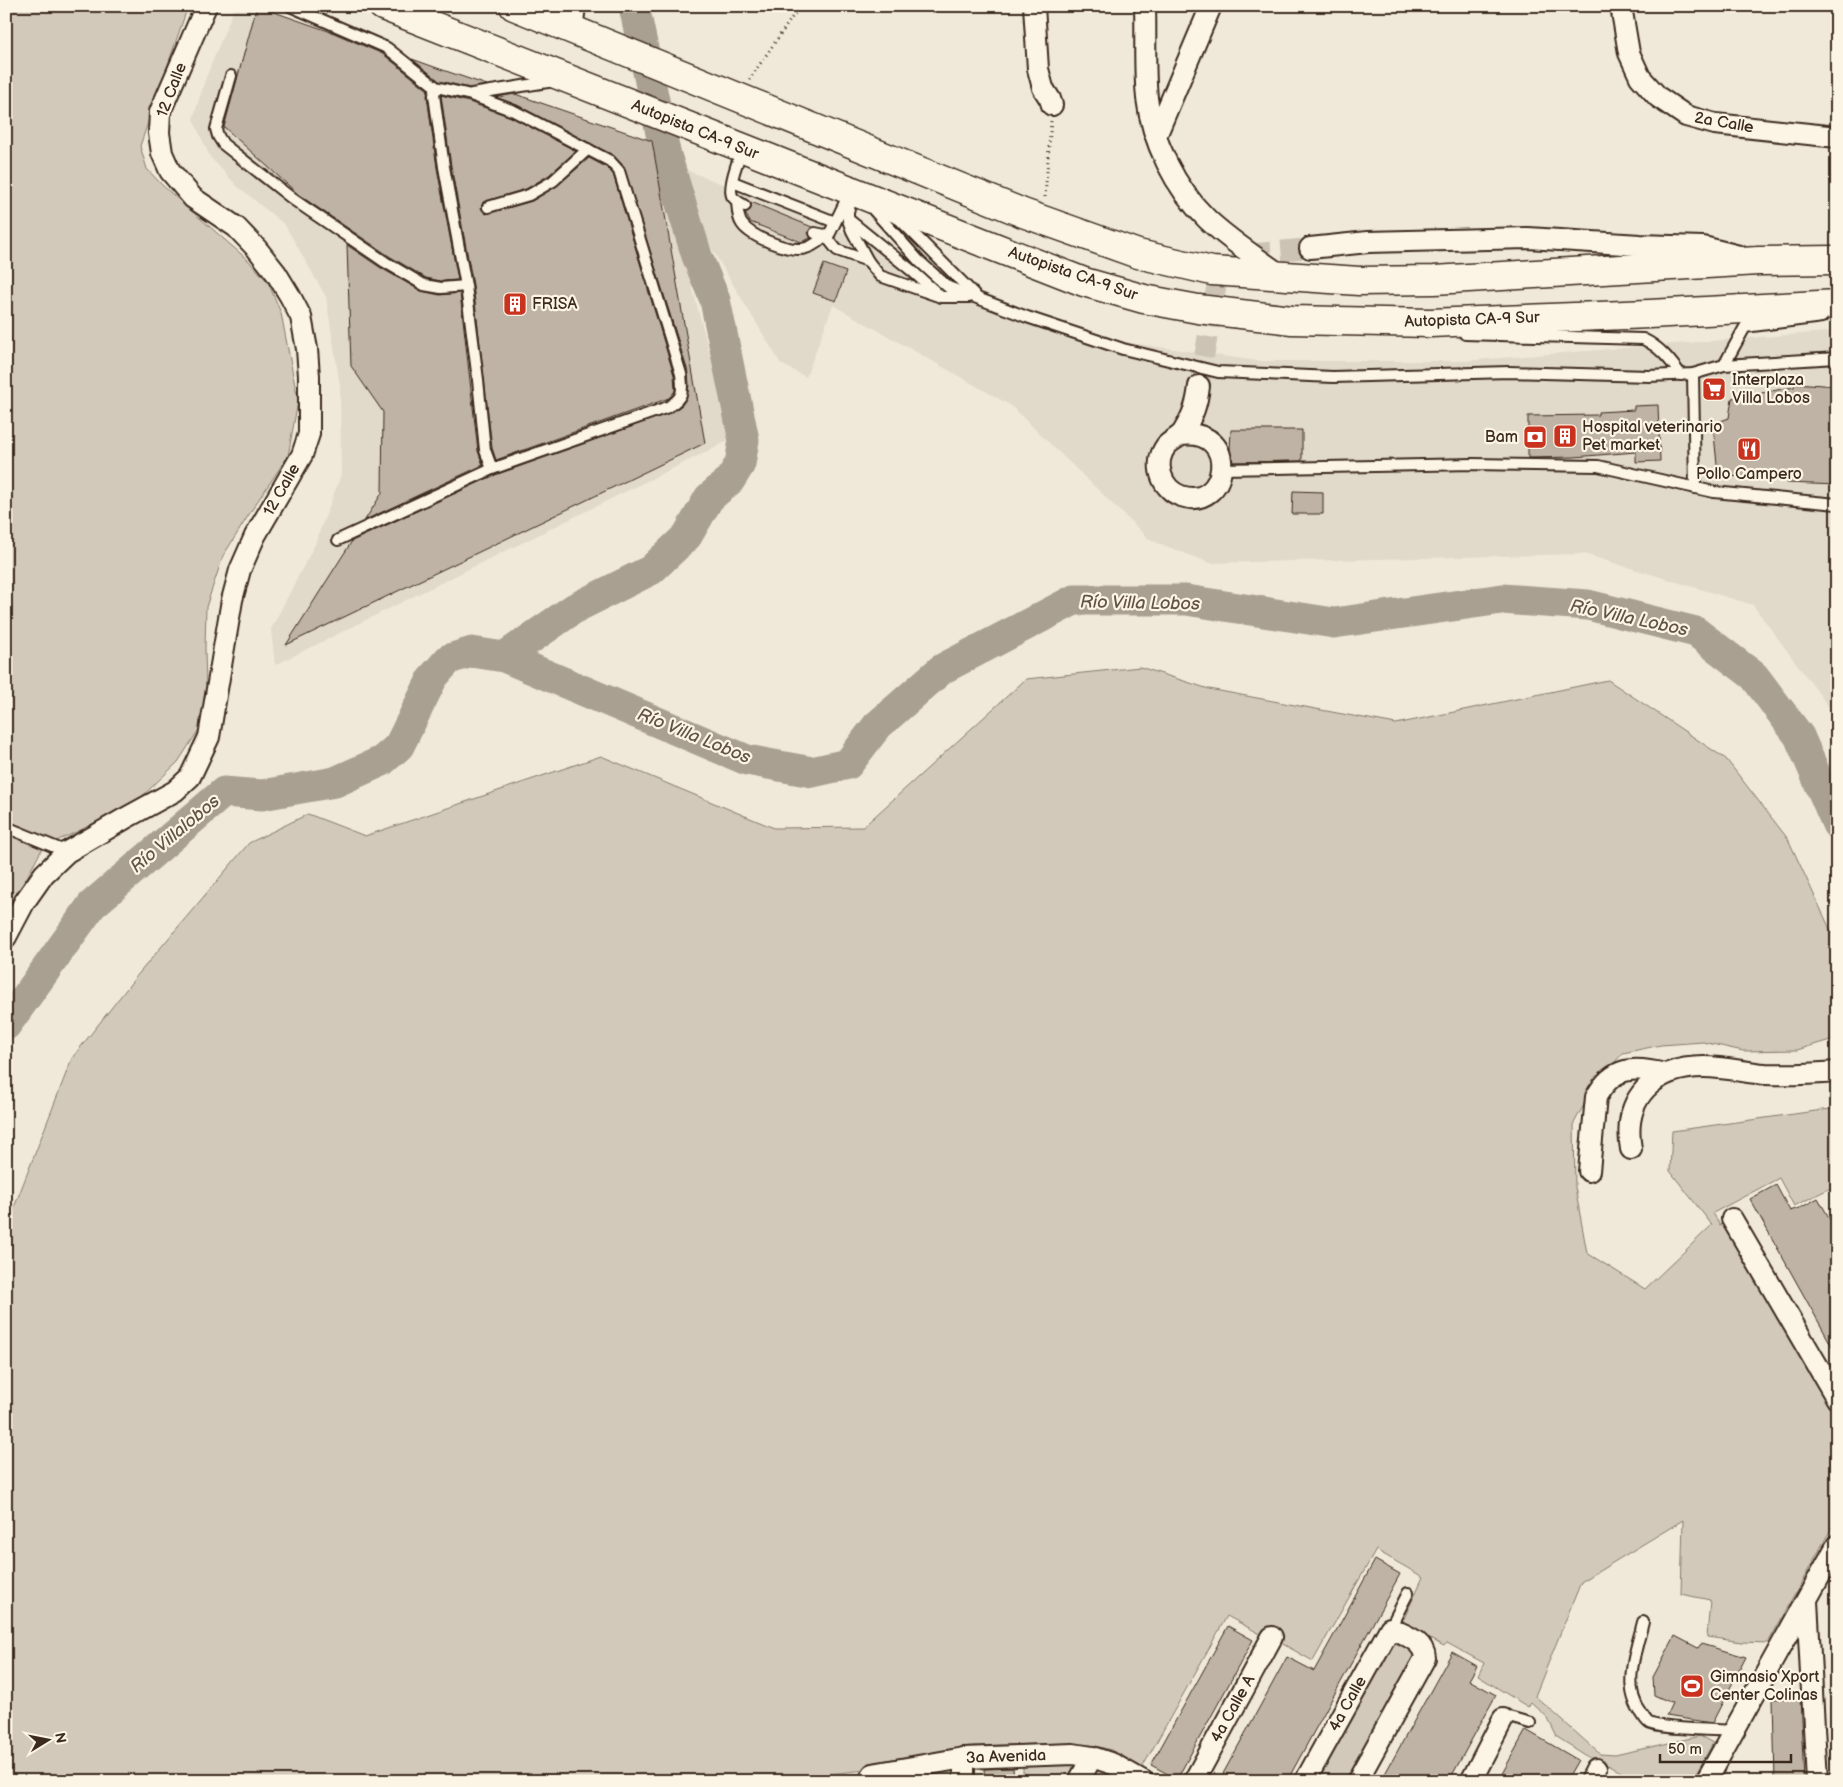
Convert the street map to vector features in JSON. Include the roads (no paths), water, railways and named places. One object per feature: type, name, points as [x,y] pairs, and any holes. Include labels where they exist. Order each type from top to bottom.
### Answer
[{"type":"highway","name":"Autopista CA-9 Sur","points":[[383,6],[1084,282],[1144,299],[1198,309],[1292,320],[1443,330],[1649,314],[1837,304]]},
{"type":"highway","points":[[514,6],[574,18],[624,50],[955,186],[1043,220],[1138,254],[1212,271],[1284,278],[1359,282],[1434,280],[1758,261],[1837,260]]},
{"type":"street","name":"12 Calle","points":[[6,937],[25,901],[44,874],[67,852],[124,818],[175,791],[190,777],[210,737],[232,600],[240,570],[255,536],[302,455],[309,434],[310,385],[307,349],[301,318],[290,296],[276,273],[236,227],[194,198],[183,187],[170,171],[162,153],[159,133],[160,112],[206,6]]},
{"type":"street","points":[[1034,6],[1038,69],[1042,88],[1052,105]]},
{"type":"street","points":[[1145,6],[1147,98],[1156,136],[1168,166],[1185,193],[1206,218],[1284,278]]},
{"type":"street","points":[[1156,136],[1211,6]]},
{"type":"street","name":"2a Calle","points":[[1621,6],[1629,52],[1640,77],[1658,97],[1686,116],[1715,124],[1837,137]]},
{"type":"street","points":[[1310,248],[1368,242],[1528,238],[1703,248],[1758,261]]},
{"type":"street","points":[[1181,435],[1190,434],[1207,438],[1219,452],[1222,460],[1222,469],[1216,486],[1201,496],[1183,497],[1174,493],[1162,480],[1159,462],[1166,445],[1181,435],[1197,407],[1199,386]]},
{"type":"street","points":[[1631,1149],[1629,1139],[1630,1120],[1635,1101],[1646,1087],[1665,1074],[1686,1068],[1705,1067],[1777,1074],[1805,1075],[1837,1072]]},
{"type":"street","points":[[1590,1171],[1596,1097],[1602,1086],[1618,1073],[1630,1069],[1643,1069],[1665,1074]]},
{"type":"street","points":[[1727,1219],[1837,1399]]},
{"type":"street","points":[[1710,1777],[1837,1545]]},
{"type":"street","points":[[1807,1601],[1817,1781]]},
{"type":"street","points":[[1357,1781],[1425,1658],[1425,1651],[1417,1642],[1390,1628]]},
{"type":"street","name":"4a Calle","points":[[1305,1781],[1390,1628]]},
{"type":"street","name":"4a Calle A","points":[[1194,1781],[1272,1637]]},
{"type":"street","points":[[1471,1781],[1503,1720]]},
{"type":"street","name":"3a Avenida","points":[[869,1781],[873,1774],[878,1772],[964,1758],[1073,1754],[1092,1757],[1113,1764],[1143,1781]]},
{"type":"street","points":[[1079,1781],[1092,1757]]},
{"type":"street","points":[[964,1758],[964,1781]]},
{"type":"lane","points":[[290,6],[387,48],[436,87],[471,95],[514,111],[610,161],[619,171],[681,374],[683,391],[679,400],[668,407],[492,469],[338,540]]},
{"type":"lane","points":[[231,76],[216,129],[218,136],[224,144],[294,200],[385,262],[424,285],[441,288],[466,286]]},
{"type":"lane","points":[[471,95],[567,79]]},
{"type":"lane","points":[[436,87],[435,102],[444,167],[466,286],[485,450],[492,469]]},
{"type":"lane","points":[[733,144],[732,195],[741,203],[738,217],[742,225],[758,238],[793,250],[804,249],[814,245],[820,234]]},
{"type":"lane","points":[[488,207],[529,195],[553,181],[588,149]]},
{"type":"lane","points":[[733,182],[835,222]]},
{"type":"lane","points":[[820,234],[830,233],[835,222],[862,195]]},
{"type":"lane","points":[[862,195],[848,212],[848,220],[868,261],[880,276],[941,297],[977,297]]},
{"type":"lane","points":[[862,195],[919,261],[948,288],[1123,349],[1218,372],[1333,377],[1509,372],[1649,376],[1693,374],[1724,365],[1837,358]]},
{"type":"lane","points":[[862,195],[977,297]]},
{"type":"lane","points":[[848,220],[911,270],[941,297]]},
{"type":"lane","points":[[820,234],[837,250],[868,261]]},
{"type":"lane","points":[[1724,365],[1745,326],[1813,319],[1837,311]]},
{"type":"lane","points":[[1443,330],[1643,339],[1652,343],[1667,355],[1681,375]]},
{"type":"lane","points":[[1693,374],[1695,488]]},
{"type":"lane","points":[[1222,469],[1474,464],[1598,466],[1714,492],[1837,504]]},
{"type":"lane","points":[[6,827],[67,852]]},
{"type":"lane","points":[[1390,1628],[1408,1593]]},
{"type":"lane","points":[[1643,1622],[1630,1680],[1636,1704],[1646,1720],[1661,1726],[1734,1731]]},
{"type":"lane","points":[[1503,1720],[1509,1717],[1530,1723]]},
{"type":"waterway","points":[[504,657],[575,608],[651,570],[687,536],[709,498],[730,480],[740,464],[744,440],[715,300],[697,256],[665,152],[634,6]]},
{"type":"waterway","name":"Río Villa Lobos","points":[[6,1025],[92,905],[224,792],[262,795],[335,782],[382,761],[399,746],[433,677],[449,659],[472,652],[504,657],[747,760],[812,772],[848,764],[877,726],[942,669],[1074,600],[1186,600],[1334,623],[1502,599],[1588,605],[1696,632],[1754,676],[1799,736],[1837,824]]},
{"type":"tunnel","points":[[1199,386],[1217,283],[1230,267],[1257,253],[1310,248]]},
{"type":"place","name":"FRISA","points":[[515,304]]},
{"type":"place","name":"Interplaza Villa Lobos","points":[[1714,389]]},
{"type":"place","name":"Hospital veterinario Pet market","points":[[1565,436]]},
{"type":"place","name":"Bam","points":[[1535,437]]},
{"type":"place","name":"Pollo Campero","points":[[1749,449]]},
{"type":"place","name":"Gimnasio Xport Center Colinas","points":[[1692,1686]]},
{"type":"water label","name":"Río Villalobos","points":[[175,834]]}]
